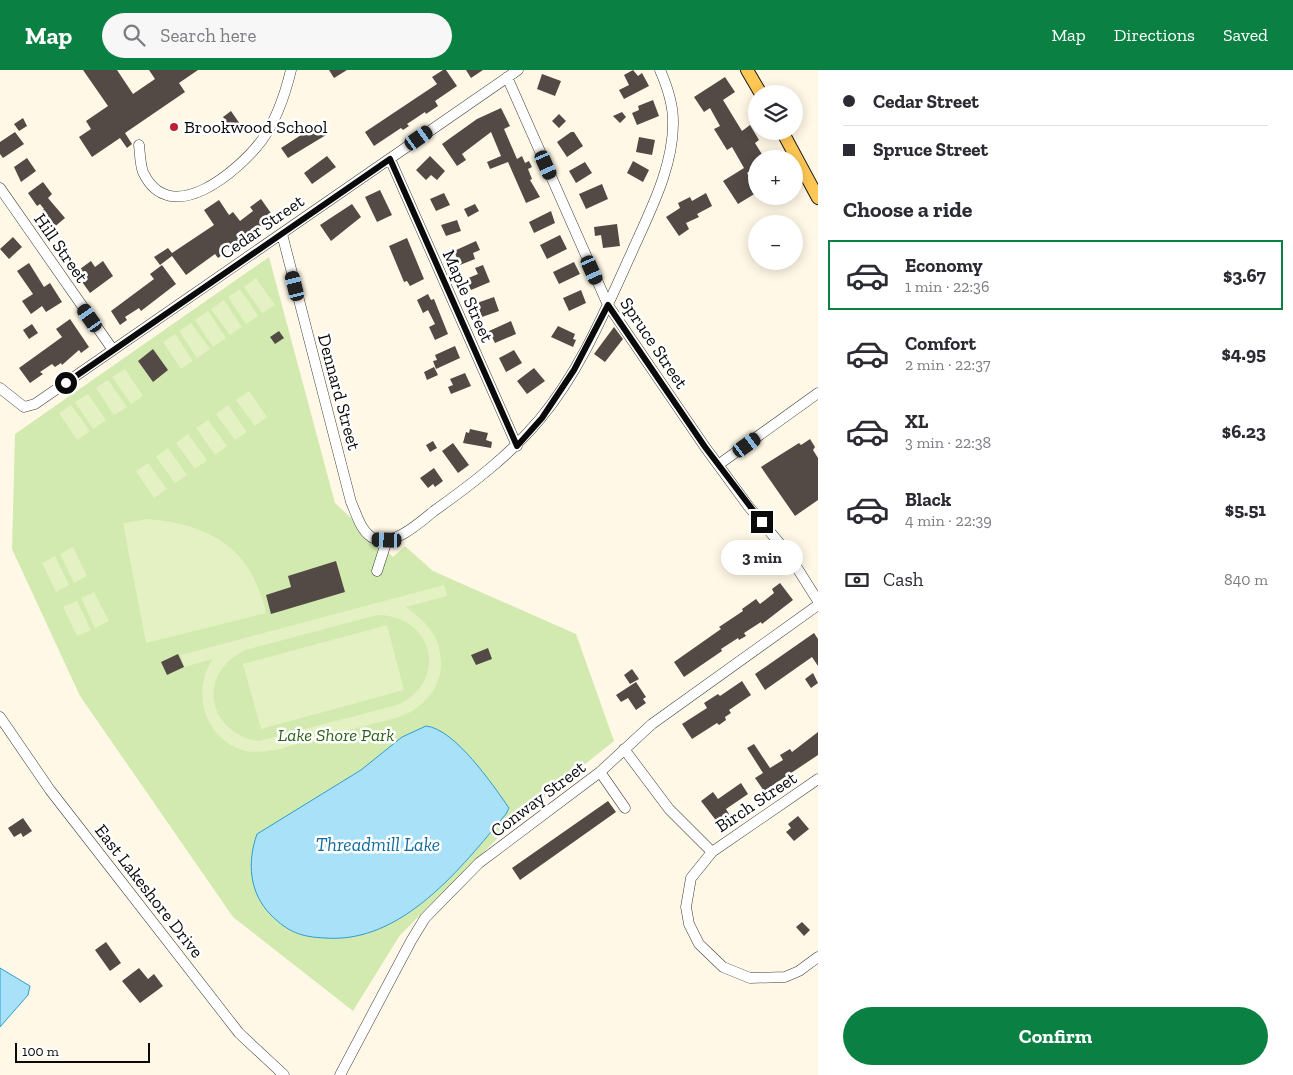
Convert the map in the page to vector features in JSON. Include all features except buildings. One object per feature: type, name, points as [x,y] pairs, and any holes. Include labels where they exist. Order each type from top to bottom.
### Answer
[{"type":"main road","points":[[747,70],[755,85]]},
{"type":"main road","points":[[787,140],[818,198]]},
{"type":"street","points":[[139,145],[142,170],[154,187],[172,196],[191,196],[208,188],[248,157],[262,139],[276,117],[291,70]]},
{"type":"street","name":"Cedar Street","points":[[0,388],[24,406],[34,404],[518,70]]},
{"type":"street","points":[[377,571],[387,540],[406,531],[464,489],[517,446],[542,418],[574,370],[608,305],[651,207],[668,158],[673,121],[668,90],[660,70]]},
{"type":"street","name":"Spruce Street","points":[[507,77],[608,305],[718,465],[787,552],[818,601]]},
{"type":"street","name":"Maple Street","points":[[390,159],[517,446]]},
{"type":"street","name":"Hill Street","points":[[0,188],[113,350]]},
{"type":"street","name":"Dennard Street","points":[[282,234],[351,502],[365,534],[377,539],[387,540]]},
{"type":"street","points":[[718,465],[818,393]]},
{"type":"street","name":"Conway Street","points":[[340,1075],[411,941],[426,918],[479,863],[600,772],[675,706],[818,605]]},
{"type":"street","name":"East Lakeshore Drive","points":[[0,717],[50,790],[239,1033],[284,1075]]},
{"type":"street","points":[[624,749],[669,809],[712,852]]},
{"type":"street","points":[[600,772],[625,808]]},
{"type":"street","name":"Birch Street","points":[[818,780],[712,852],[691,878],[686,907],[689,924],[699,944],[723,967],[750,978],[785,977],[799,971],[818,956]]},
{"type":"green space","name":"Lake Shore Park","points":[[269,257],[335,503],[393,557],[405,546],[433,571],[576,634],[614,741],[519,817],[400,935],[353,1011],[233,917],[80,696],[12,549],[15,434]]},
{"type":"green space","points":[[256,278],[275,305],[262,313],[244,287]]},
{"type":"green space","points":[[240,289],[258,316],[246,324],[228,297]]},
{"type":"green space","points":[[224,300],[242,327],[230,335],[211,309]]},
{"type":"green space","points":[[208,311],[226,338],[213,347],[195,320]]},
{"type":"green space","points":[[191,323],[210,349],[197,358],[179,331]]},
{"type":"green space","points":[[175,334],[193,361],[181,369],[163,342]]},
{"type":"green space","points":[[125,369],[143,396],[131,404],[112,377]]},
{"type":"green space","points":[[108,380],[127,407],[114,415],[96,388]]},
{"type":"green space","points":[[249,391],[267,417],[255,426],[236,400]]},
{"type":"green space","points":[[88,394],[106,420],[93,429],[75,402]]},
{"type":"green space","points":[[71,405],[90,431],[77,440],[59,413]]},
{"type":"green space","points":[[228,405],[247,432],[235,440],[216,414]]},
{"type":"green space","points":[[208,420],[227,446],[215,455],[196,428]]},
{"type":"green space","points":[[188,434],[207,460],[195,469],[176,443]]},
{"type":"green space","points":[[168,448],[187,475],[175,483],[156,457]]},
{"type":"green space","points":[[148,463],[167,489],[154,498],[136,471]]},
{"type":"green space","points":[[148,519],[182,524],[197,529],[226,544],[248,567],[259,590],[266,613],[146,643],[123,523]]},
{"type":"green space","points":[[73,547],[87,576],[74,583],[60,554]]},
{"type":"green space","points":[[55,556],[69,585],[56,592],[42,563]]},
{"type":"green space","points":[[444,585],[447,596],[406,607],[431,630],[440,652],[441,669],[437,684],[424,702],[407,714],[396,718],[276,750],[245,751],[231,745],[220,737],[211,726],[202,700],[206,672],[213,659],[184,667],[181,655]],"holes":[[[377,615],[396,618],[411,626],[422,637],[428,651],[429,666],[424,681],[414,694],[397,705],[259,741],[241,736],[227,726],[218,713],[214,699],[215,684],[221,670],[232,658],[249,649]]]},
{"type":"green space","points":[[94,592],[109,621],[95,628],[81,598]]},
{"type":"green space","points":[[77,601],[91,630],[77,636],[63,607]]},
{"type":"green space","points":[[387,625],[404,690],[261,729],[243,664]]},
{"type":"water","name":"Threadmill Lake","points":[[426,726],[437,729],[461,747],[509,808],[506,814],[449,879],[404,916],[379,929],[353,937],[325,938],[302,935],[283,926],[264,906],[254,887],[251,866],[257,834],[361,770],[402,737]]},
{"type":"water","points":[[0,968],[30,986],[28,995],[0,1027]]},
{"type":"place","name":"Brookwood School","points":[[174,127]]},
{"type":"route","points":[[66,383],[390,159],[517,446],[542,418],[574,370],[608,305],[705,447],[762,522]]}]
